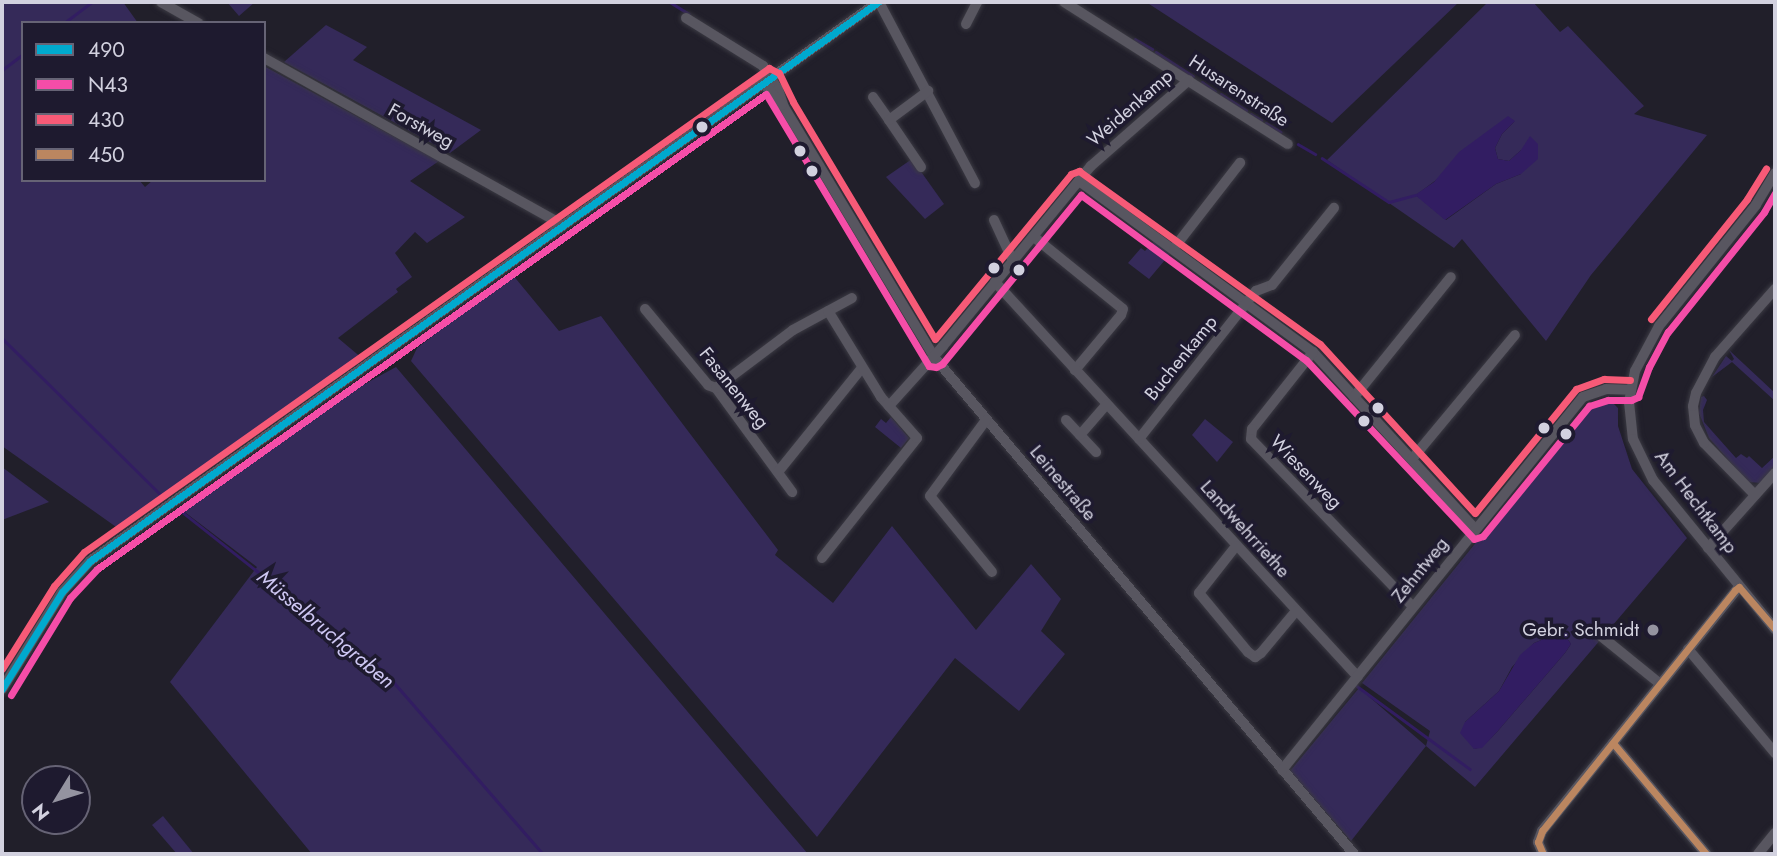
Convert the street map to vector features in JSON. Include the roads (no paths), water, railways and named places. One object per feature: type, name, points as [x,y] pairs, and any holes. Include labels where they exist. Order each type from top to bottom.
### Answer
[{"type":"street","points":[[161,2],[194,21]]},
{"type":"street","points":[[2,689],[62,592],[90,561],[879,2],[975,183]]},
{"type":"street","points":[[966,24],[977,2]]},
{"type":"street","name":"Husarenstraße","points":[[1064,2],[1288,144]]},
{"type":"street","points":[[686,18],[763,66],[767,80]]},
{"type":"street","name":"Forstweg","points":[[266,59],[554,220],[559,227]]},
{"type":"street","name":"Leinestraße","points":[[767,80],[934,357],[1354,854]]},
{"type":"street","name":"Weidenkamp","points":[[889,406],[934,357],[1091,166],[1189,80]]},
{"type":"street","points":[[889,120],[928,91]]},
{"type":"street","points":[[873,97],[921,167]]},
{"type":"street","points":[[1174,248],[1240,163]]},
{"type":"street","name":"Am Hechtkamp","points":[[1775,173],[1756,205],[1659,326],[1639,363],[1630,390],[1631,429],[1641,459],[1665,496],[1775,629]]},
{"type":"street","points":[[1079,181],[1313,352],[1475,529]]},
{"type":"street","name":"Buchenkamp","points":[[1139,439],[1247,303],[1261,288],[1272,285],[1334,208]]},
{"type":"street","points":[[994,220],[1013,261]]},
{"type":"street","points":[[1034,237],[1122,309],[1121,315],[1075,370]]},
{"type":"street","points":[[1354,397],[1451,277]]},
{"type":"street","name":"Landwehrriethe","points":[[995,282],[1358,677]]},
{"type":"street","points":[[1755,495],[1710,452],[1695,425],[1693,406],[1702,379],[1715,357],[1775,289]]},
{"type":"street","points":[[716,388],[793,330],[852,298]]},
{"type":"street","name":"Fasanenweg","points":[[645,309],[708,386],[716,388],[792,492]]},
{"type":"street","points":[[822,558],[917,438],[889,406],[862,368],[828,311]]},
{"type":"street","points":[[1412,459],[1515,335]]},
{"type":"street","name":"Wiesenweg","points":[[1313,352],[1252,429],[1251,439],[1413,607]]},
{"type":"street","points":[[778,472],[862,368]]},
{"type":"street","name":"Zehntweg","points":[[1282,770],[1583,397],[1606,389],[1630,390]]},
{"type":"street","points":[[1080,435],[1106,405]]},
{"type":"street","points":[[986,420],[930,496],[992,572]]},
{"type":"street","points":[[1066,420],[1096,452]]},
{"type":"street","points":[[1707,548],[1775,473]]},
{"type":"street","points":[[1236,546],[1199,593],[1248,652],[1258,656],[1296,611]]},
{"type":"street","points":[[1543,854],[1538,842],[1542,831],[1739,587]]},
{"type":"street","points":[[1601,636],[1659,683]]},
{"type":"street","points":[[1688,649],[1775,753]]},
{"type":"street","points":[[1613,743],[1706,854]]},
{"type":"street","points":[[1758,854],[1775,833]]},
{"type":"waterway","points":[[67,21],[92,2]]},
{"type":"waterway","points":[[670,2],[689,14]]},
{"type":"waterway","points":[[1135,39],[1152,49]]},
{"type":"waterway","points":[[1156,52],[1193,76]]},
{"type":"waterway","points":[[2,70],[21,56]]},
{"type":"waterway","points":[[1202,82],[1215,91]]},
{"type":"waterway","points":[[1221,94],[1246,110]]},
{"type":"waterway","points":[[1251,114],[1261,120]]},
{"type":"waterway","points":[[1266,123],[1281,132]]},
{"type":"waterway","points":[[1298,144],[1315,154]]},
{"type":"waterway","points":[[1322,158],[1389,202],[1415,195]]},
{"type":"waterway","name":"Müsselbruchgraben","points":[[2,338],[162,496]]},
{"type":"waterway","name":"Müsselbruchgraben","points":[[181,511],[385,672],[543,854]]},
{"type":"waterway","points":[[1357,686],[1470,769]]},
{"type":"place","name":"Gebr. Schmidt","points":[[1653,630]]}]
